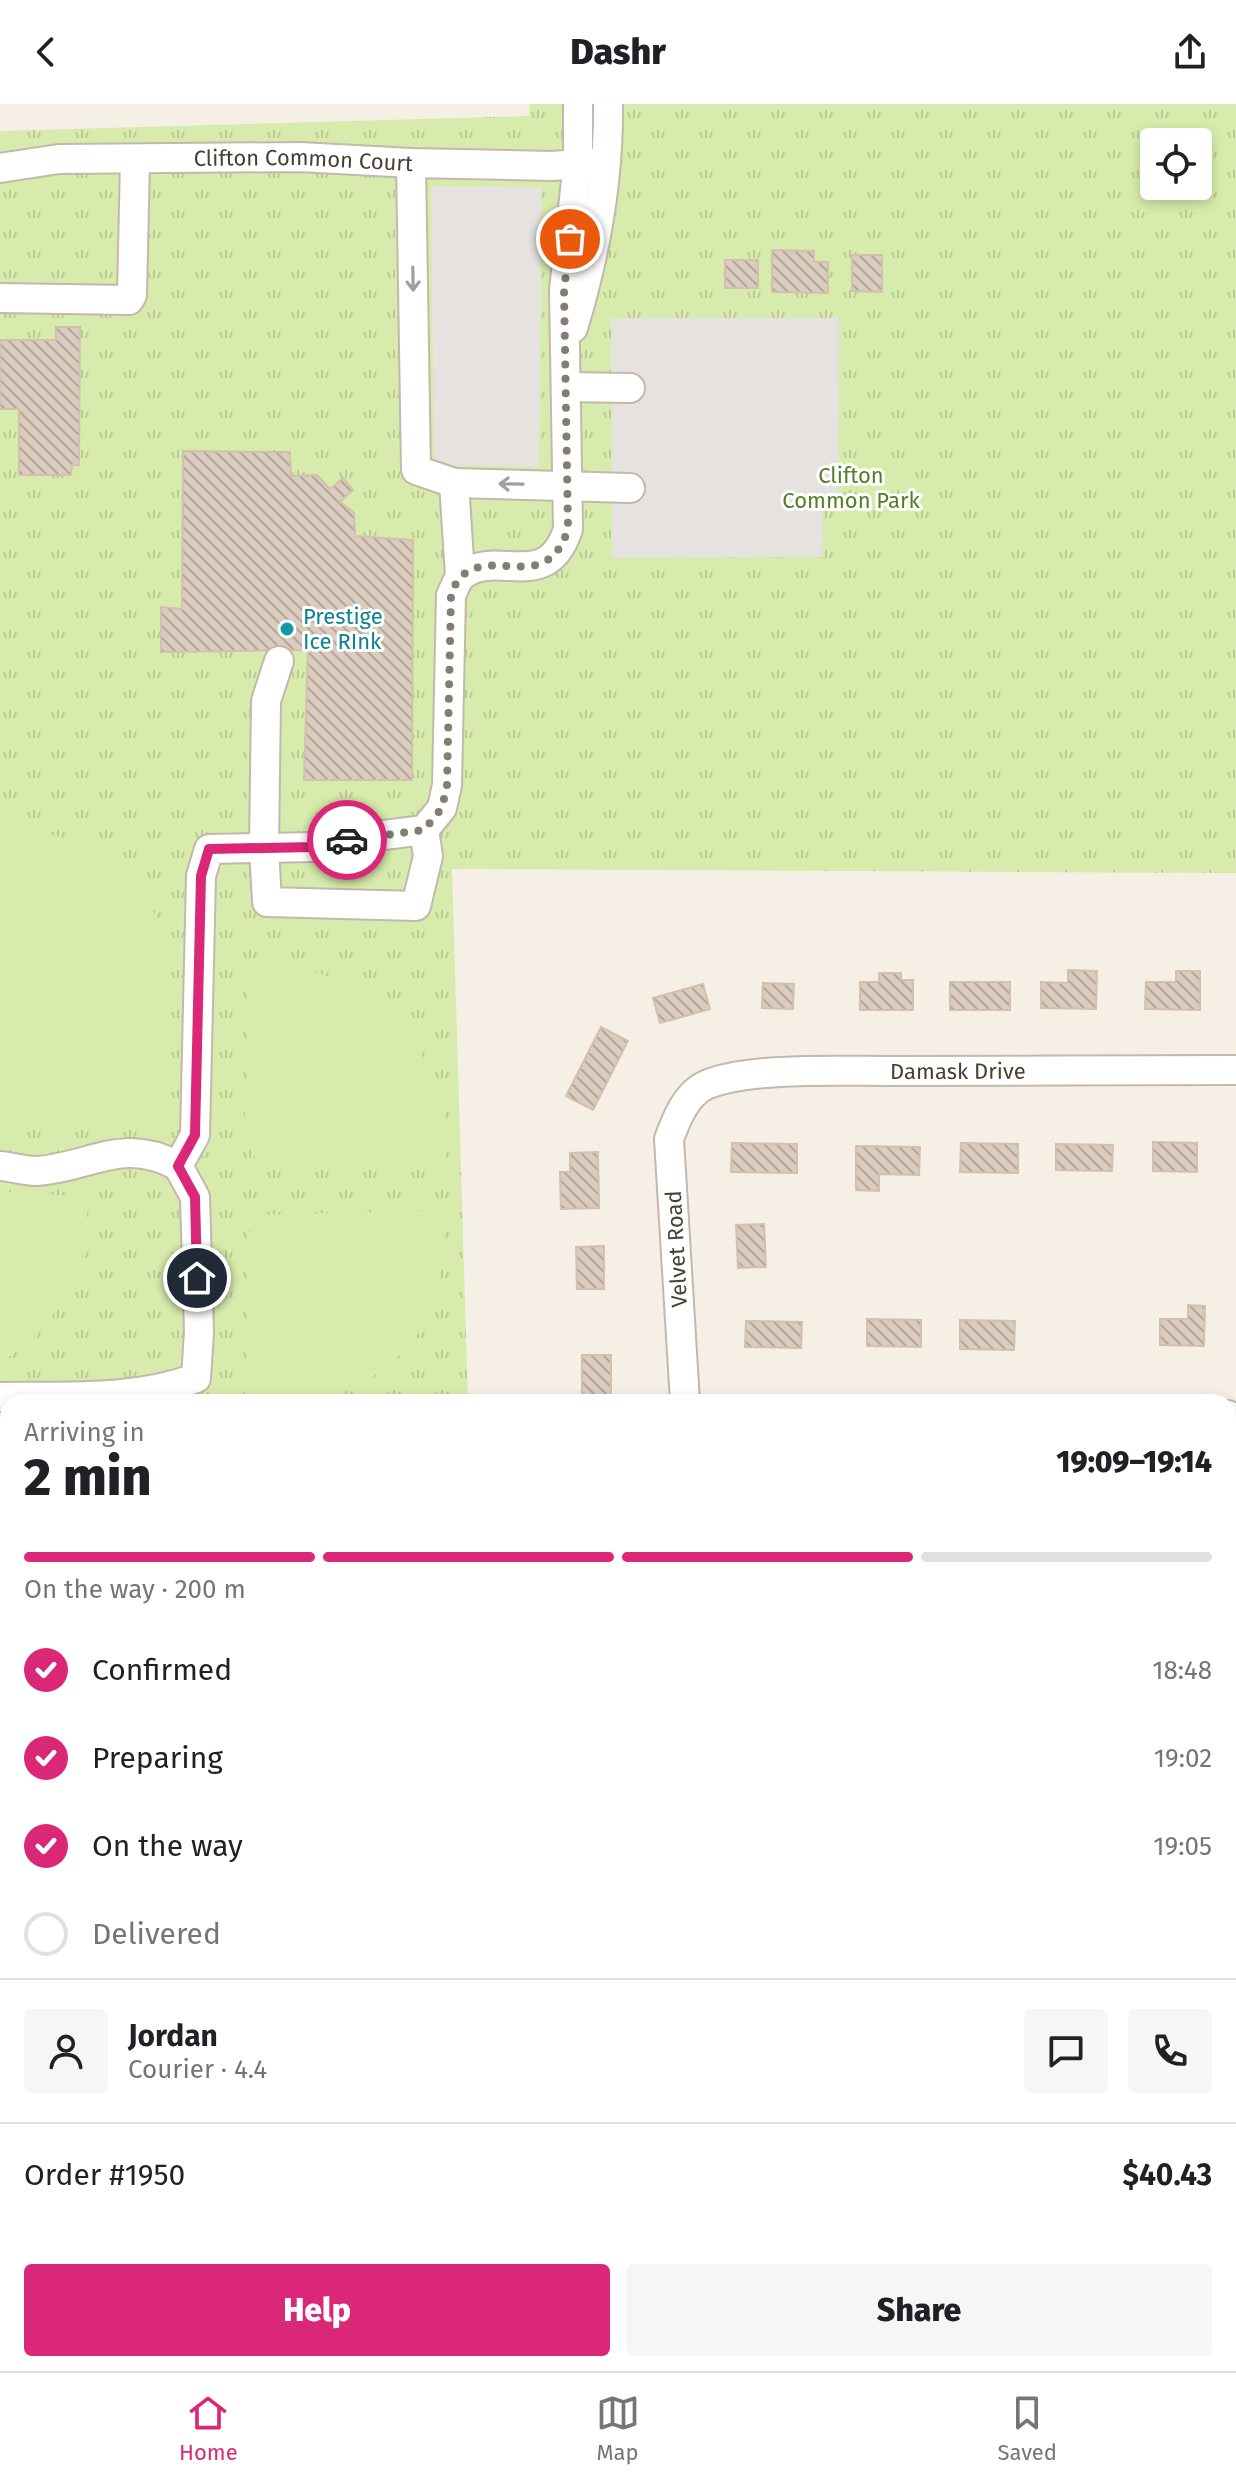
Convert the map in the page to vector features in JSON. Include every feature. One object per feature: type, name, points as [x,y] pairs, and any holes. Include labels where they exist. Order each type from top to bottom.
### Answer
[{"type":"street","points":[[578,104],[592,162]]},
{"type":"street","points":[[460,575],[475,568],[528,566],[547,561],[562,549],[568,529],[564,290],[608,104]]},
{"type":"street","name":"Clifton Common Court","points":[[0,168],[59,159],[135,161],[300,157],[552,166],[592,162]]},
{"type":"street","points":[[0,298],[129,300],[132,295],[135,161]]},
{"type":"street","points":[[411,163],[416,470],[454,483],[630,488]]},
{"type":"street","points":[[566,387],[630,388]]},
{"type":"street","points":[[178,1166],[195,1135],[201,876],[209,849],[313,847],[424,830],[442,808],[447,785],[451,595],[460,575],[454,483]]},
{"type":"street","points":[[279,661],[266,701],[264,848],[267,902],[416,906],[428,856],[424,830]]},
{"type":"street","name":"Damask Drive","points":[[689,1100],[703,1086],[743,1076],[846,1071],[1236,1070]]},
{"type":"street","name":"Velvet Road","points":[[685,1394],[669,1139],[677,1118],[689,1100]]},
{"type":"street","points":[[0,1166],[36,1171],[113,1154],[143,1153],[157,1155],[178,1166],[195,1197],[199,1332],[196,1378],[165,1390],[137,1394]]},
{"type":"green space","name":"Clifton Common Park","points":[[530,104],[1236,104],[1236,873],[452,869],[468,1394],[0,1394],[0,131],[529,116]]},
{"type":"green space","points":[[0,824],[60,837],[99,854],[117,864],[145,893],[154,913],[164,971],[162,1123],[0,1126]]},
{"type":"green space","points":[[250,969],[302,969],[349,982],[407,1030],[441,1089],[447,1168],[262,1167],[244,1141]]},
{"type":"green space","points":[[0,1191],[88,1197],[85,1250],[65,1299],[30,1343],[0,1362]]},
{"type":"green space","points":[[445,1210],[437,1288],[427,1318],[411,1343],[376,1375],[338,1394],[245,1394],[249,1232],[260,1215]]},
{"type":"shaded area","points":[[431,186],[542,187],[539,467],[434,465]]},
{"type":"shaded area","points":[[611,318],[839,318],[838,508],[822,509],[823,557],[612,558]]},
{"type":"building","points":[[772,250],[814,251],[814,262],[828,262],[828,293],[772,292]]},
{"type":"building","points":[[852,255],[882,255],[882,292],[852,291]]},
{"type":"building","points":[[725,260],[758,260],[758,288],[725,288]]},
{"type":"building","points":[[56,327],[80,327],[79,465],[72,465],[71,475],[19,475],[19,409],[0,409],[0,340],[56,340]]},
{"type":"building","name":"Prestige Ice RInk","points":[[183,451],[290,452],[291,476],[317,475],[330,489],[343,478],[353,490],[340,502],[354,513],[355,536],[413,540],[412,780],[304,780],[308,650],[161,652],[161,607],[182,609]]},
{"type":"building","points":[[1068,970],[1097,971],[1096,1009],[1041,1008],[1041,982],[1068,983]]},
{"type":"building","points":[[1176,971],[1200,971],[1200,1010],[1145,1009],[1146,982],[1176,982]]},
{"type":"building","points":[[879,973],[901,973],[901,980],[913,980],[913,1010],[860,1010],[860,982],[879,982]]},
{"type":"building","points":[[950,982],[1010,982],[1010,1010],[950,1010]]},
{"type":"building","points":[[763,983],[794,984],[793,1009],[762,1008]]},
{"type":"building","points":[[703,984],[710,1009],[660,1023],[653,998]]},
{"type":"building","points":[[601,1027],[628,1041],[593,1110],[566,1096]]},
{"type":"building","points":[[1153,1142],[1197,1143],[1197,1172],[1153,1171]]},
{"type":"building","points":[[732,1143],[797,1144],[797,1173],[731,1172]]},
{"type":"building","points":[[961,1143],[1018,1144],[1018,1173],[960,1172]]},
{"type":"building","points":[[1056,1144],[1113,1145],[1112,1171],[1056,1170]]},
{"type":"building","points":[[856,1146],[920,1147],[919,1175],[879,1174],[879,1191],[856,1190]]},
{"type":"building","points":[[598,1152],[599,1208],[561,1209],[560,1172],[570,1172],[570,1153]]},
{"type":"building","points":[[764,1224],[766,1267],[738,1268],[736,1225]]},
{"type":"building","points":[[604,1246],[604,1289],[577,1289],[576,1247]]},
{"type":"building","points":[[1188,1305],[1205,1306],[1204,1346],[1160,1345],[1160,1319],[1188,1319]]},
{"type":"building","points":[[867,1319],[921,1320],[921,1347],[867,1346]]},
{"type":"building","points":[[960,1320],[1015,1321],[1014,1350],[960,1349]]},
{"type":"building","points":[[746,1321],[802,1322],[801,1348],[745,1347]]},
{"type":"building","points":[[582,1355],[611,1355],[611,1394],[582,1394]]},
{"type":"way so far","points":[[347,840],[424,830],[442,808],[447,785],[451,595],[460,575],[475,568],[528,566],[547,561],[562,549],[568,529],[564,290],[570,239]]},
{"type":"place","name":"Prestige Ice RInk","points":[[287,629]]},
{"type":"route","points":[[197,1278],[195,1197],[178,1166],[195,1135],[201,876],[209,849],[313,847],[347,840]]}]
